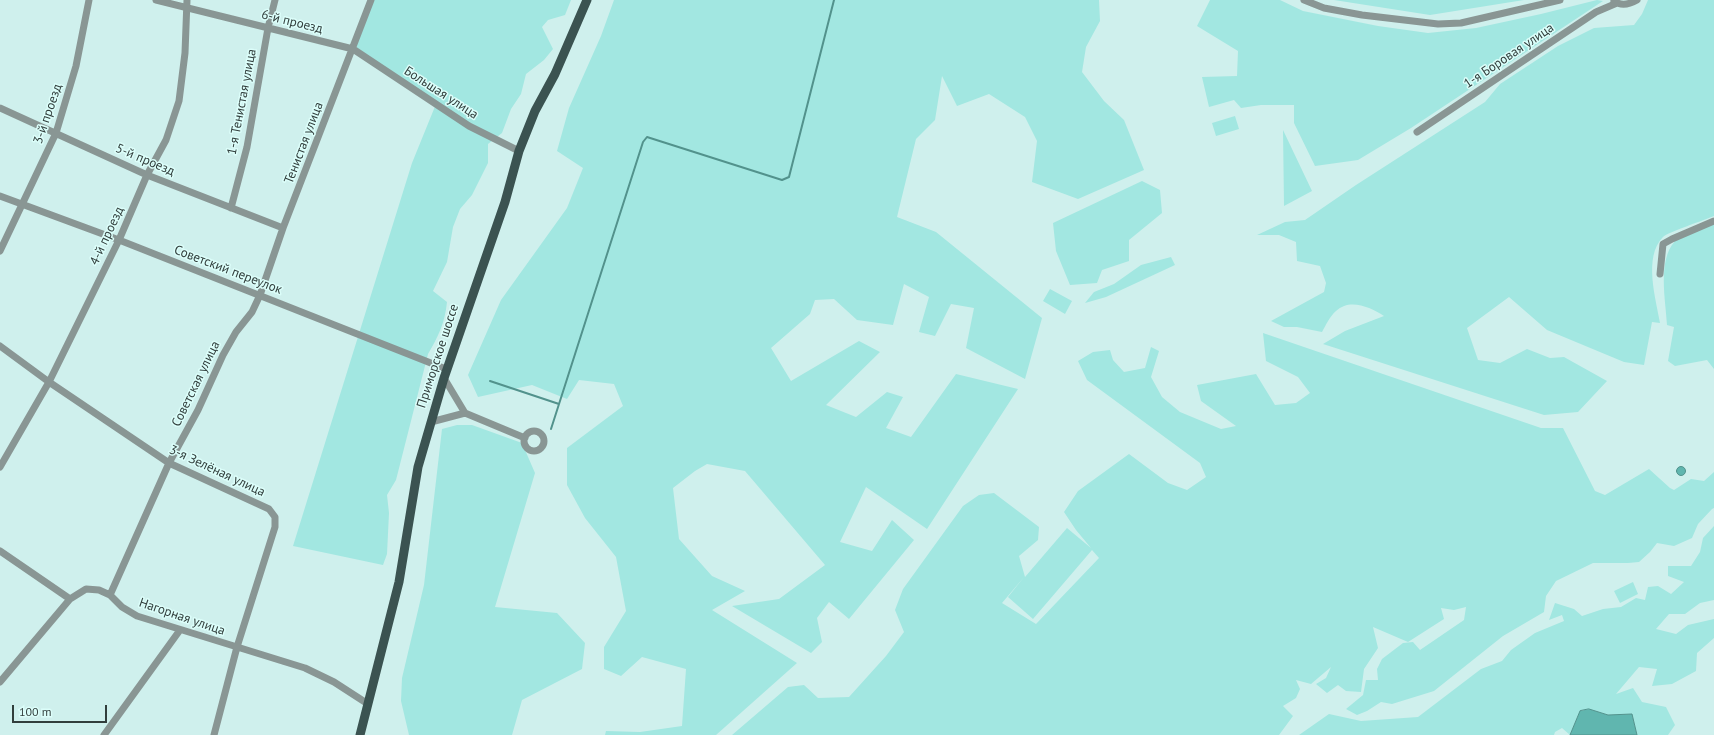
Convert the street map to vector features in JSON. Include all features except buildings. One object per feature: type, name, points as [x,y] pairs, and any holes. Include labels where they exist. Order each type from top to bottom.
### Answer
[{"type":"main road","name":"Приморское шоссе","points":[[360,735],[399,582],[418,467],[445,373],[505,202],[519,151],[535,111],[556,74],[587,0]]},
{"type":"street","name":"3-й проезд","points":[[0,251],[56,133],[76,66],[89,0]]},
{"type":"street","name":"6-й проезд","points":[[156,0],[187,4],[268,28],[353,49]]},
{"type":"street","name":"1-я Тенистая улица","points":[[231,208],[246,147],[268,28],[275,0]]},
{"type":"street","name":"Тенистая улица","points":[[260,295],[283,228],[371,0]]},
{"type":"street","points":[[1304,0],[1324,8],[1354,14],[1438,24],[1461,23],[1560,0]]},
{"type":"street","name":"1-я Боровая улица","points":[[1417,132],[1596,12],[1615,2],[1632,4],[1637,0]]},
{"type":"street","name":"4-й проезд","points":[[0,467],[49,382],[119,240],[147,175],[166,140],[179,101],[185,53],[187,4]]},
{"type":"street","name":"Большая улица","points":[[353,49],[469,126],[519,151]]},
{"type":"street","name":"5-й проезд","points":[[0,108],[147,175],[283,228]]},
{"type":"street","name":"Советский переулок","points":[[0,196],[119,240],[260,295],[445,373]]},
{"type":"street","points":[[1660,274],[1663,244],[1714,221]]},
{"type":"street","name":"Советская улица","points":[[110,595],[169,463],[198,410],[223,355],[236,332],[252,312],[260,295]]},
{"type":"street","name":"3-я Зелёная улица","points":[[0,346],[49,382],[169,463],[269,509],[274,517],[275,527],[237,647],[214,735]]},
{"type":"street","points":[[445,373],[465,413]]},
{"type":"street","points":[[431,422],[465,413],[525,438]]},
{"type":"street","points":[[0,551],[70,599]]},
{"type":"street","name":"Нагорная улица","points":[[0,682],[70,599],[86,589],[99,590],[110,595],[122,607],[137,616],[305,668],[334,682],[368,704]]},
{"type":"street","points":[[104,735],[180,630]]},
{"type":"shaded area","points":[[371,0],[571,0],[565,15],[548,20],[542,27],[553,49],[544,60],[526,74],[521,94],[511,109],[502,133],[488,144],[488,163],[472,195],[460,209],[453,227],[447,262],[433,291],[447,302],[445,317],[438,336],[428,354],[396,480],[387,495],[389,513],[387,554],[383,565],[293,546],[412,163],[436,104],[358,52],[355,43]]},
{"type":"shaded area","points":[[614,0],[1099,0],[1100,21],[1086,47],[1082,72],[1104,101],[1124,120],[1144,170],[1078,199],[1032,182],[1037,141],[1025,117],[989,94],[957,106],[942,76],[935,120],[916,139],[897,217],[936,232],[1042,318],[1025,379],[966,348],[974,308],[951,304],[935,336],[919,332],[929,297],[904,284],[893,325],[857,320],[834,299],[815,300],[810,314],[771,348],[791,381],[859,341],[880,352],[826,405],[856,417],[887,392],[903,397],[886,428],[911,437],[956,374],[1018,389],[927,529],[866,487],[840,542],[872,551],[892,520],[914,540],[849,619],[829,602],[817,618],[822,642],[811,653],[732,606],[779,599],[825,565],[745,471],[707,464],[695,471],[673,488],[679,539],[712,576],[745,591],[712,610],[797,663],[716,735],[605,735],[606,731],[640,732],[682,726],[686,669],[642,657],[621,676],[604,669],[604,647],[626,611],[616,557],[585,518],[567,485],[567,448],[623,406],[614,384],[579,380],[567,399],[532,385],[478,397],[468,375],[501,300],[567,208],[583,168],[557,151],[569,108],[601,36]]},
{"type":"shaded area","points":[[1210,0],[1280,0],[1303,11],[1378,26],[1428,33],[1476,28],[1597,0],[1603,1],[1411,128],[1358,160],[1315,166],[1294,123],[1294,105],[1261,105],[1241,108],[1234,100],[1209,107],[1202,77],[1237,76],[1238,51],[1197,26]]},
{"type":"shaded area","points":[[1334,0],[1524,0],[1430,15]]},
{"type":"shaded area","points":[[1648,0],[1714,0],[1714,216],[1666,235],[1657,245],[1652,267],[1652,278],[1660,323],[1652,322],[1644,365],[1624,362],[1547,330],[1509,297],[1467,328],[1478,360],[1500,363],[1527,349],[1550,358],[1564,357],[1607,381],[1578,412],[1544,415],[1323,344],[1345,331],[1384,316],[1366,307],[1354,304],[1342,307],[1332,315],[1322,332],[1297,327],[1284,327],[1271,321],[1324,292],[1326,283],[1320,266],[1297,261],[1296,242],[1279,235],[1257,235],[1285,222],[1305,220],[1356,185],[1485,102],[1500,84],[1558,46],[1594,28],[1634,25],[1642,14]]},
{"type":"shaded area","points":[[1235,116],[1239,129],[1216,136],[1212,123]]},
{"type":"shaded area","points":[[1283,130],[1312,191],[1284,206]]},
{"type":"shaded area","points":[[1142,181],[1160,190],[1162,213],[1129,240],[1129,261],[1102,270],[1097,283],[1070,285],[1056,251],[1053,223]]},
{"type":"shaded area","points":[[1714,224],[1714,369],[1707,360],[1675,366],[1668,361],[1674,327],[1667,325],[1664,293],[1664,270],[1666,259],[1669,249],[1677,239]]},
{"type":"shaded area","points":[[1171,257],[1175,265],[1106,297],[1085,303],[1094,292],[1114,284],[1141,265]]},
{"type":"shaded area","points":[[1050,289],[1072,301],[1065,314],[1043,301]]},
{"type":"shaded area","points":[[1263,333],[1541,428],[1563,428],[1595,491],[1605,495],[1649,469],[1674,490],[1691,479],[1704,481],[1714,472],[1714,508],[1698,524],[1692,538],[1674,546],[1657,543],[1639,562],[1593,563],[1556,581],[1546,596],[1544,612],[1503,636],[1434,691],[1392,704],[1381,702],[1367,711],[1357,715],[1346,709],[1363,695],[1366,680],[1378,680],[1377,669],[1382,659],[1403,643],[1413,642],[1420,650],[1464,620],[1466,607],[1454,610],[1441,608],[1444,619],[1408,642],[1373,627],[1378,648],[1364,669],[1361,692],[1346,691],[1338,685],[1327,693],[1316,684],[1326,678],[1331,667],[1311,684],[1296,680],[1300,689],[1296,698],[1283,706],[1293,716],[1279,735],[732,735],[788,687],[804,685],[818,698],[849,697],[886,656],[904,632],[895,610],[903,589],[963,506],[979,495],[994,493],[1039,527],[1038,540],[1019,556],[1025,577],[1067,528],[1091,548],[1076,530],[1064,512],[1078,491],[1129,454],[1168,483],[1187,490],[1206,477],[1200,463],[1087,380],[1078,361],[1093,352],[1110,350],[1113,360],[1124,372],[1145,368],[1151,347],[1159,351],[1151,377],[1162,397],[1180,412],[1221,429],[1236,426],[1201,401],[1197,385],[1256,374],[1275,405],[1296,403],[1310,393],[1298,377],[1266,361]],"holes":[[[1092,550],[1099,558],[1036,624],[1002,603],[1024,577],[1008,597],[1033,619]]]},
{"type":"shaded area","points":[[457,425],[472,425],[522,443],[535,473],[495,607],[557,613],[585,643],[582,669],[522,700],[512,735],[409,735],[401,701],[402,678],[424,585],[442,429]]},
{"type":"shaded area","points":[[1681,466],[1686,471],[1681,476],[1676,471]]},
{"type":"shaded area","points":[[1714,526],[1714,600],[1700,603],[1685,614],[1669,614],[1656,629],[1676,634],[1688,625],[1714,619],[1714,638],[1697,653],[1696,671],[1672,684],[1652,686],[1657,669],[1639,667],[1616,694],[1633,688],[1642,702],[1666,707],[1675,725],[1668,735],[1637,735],[1632,714],[1608,715],[1589,709],[1580,711],[1570,735],[1562,728],[1555,732],[1554,735],[1299,735],[1329,714],[1361,721],[1418,717],[1481,669],[1502,661],[1511,650],[1535,633],[1564,621],[1562,615],[1549,620],[1555,603],[1574,609],[1582,616],[1603,609],[1621,607],[1636,598],[1645,600],[1648,587],[1658,586],[1671,594],[1684,582],[1668,576],[1668,566],[1691,566],[1700,552],[1703,538]]},
{"type":"shaded area","points":[[1633,582],[1638,594],[1620,603],[1614,591]]},
{"type":"shaded area","points":[[1589,709],[1608,715],[1632,714],[1637,735],[1570,735],[1580,711]]},
{"type":"waterway","points":[[551,429],[643,142],[647,137],[782,180],[789,177],[834,0]]},
{"type":"waterway","points":[[490,381],[559,404]]}]
